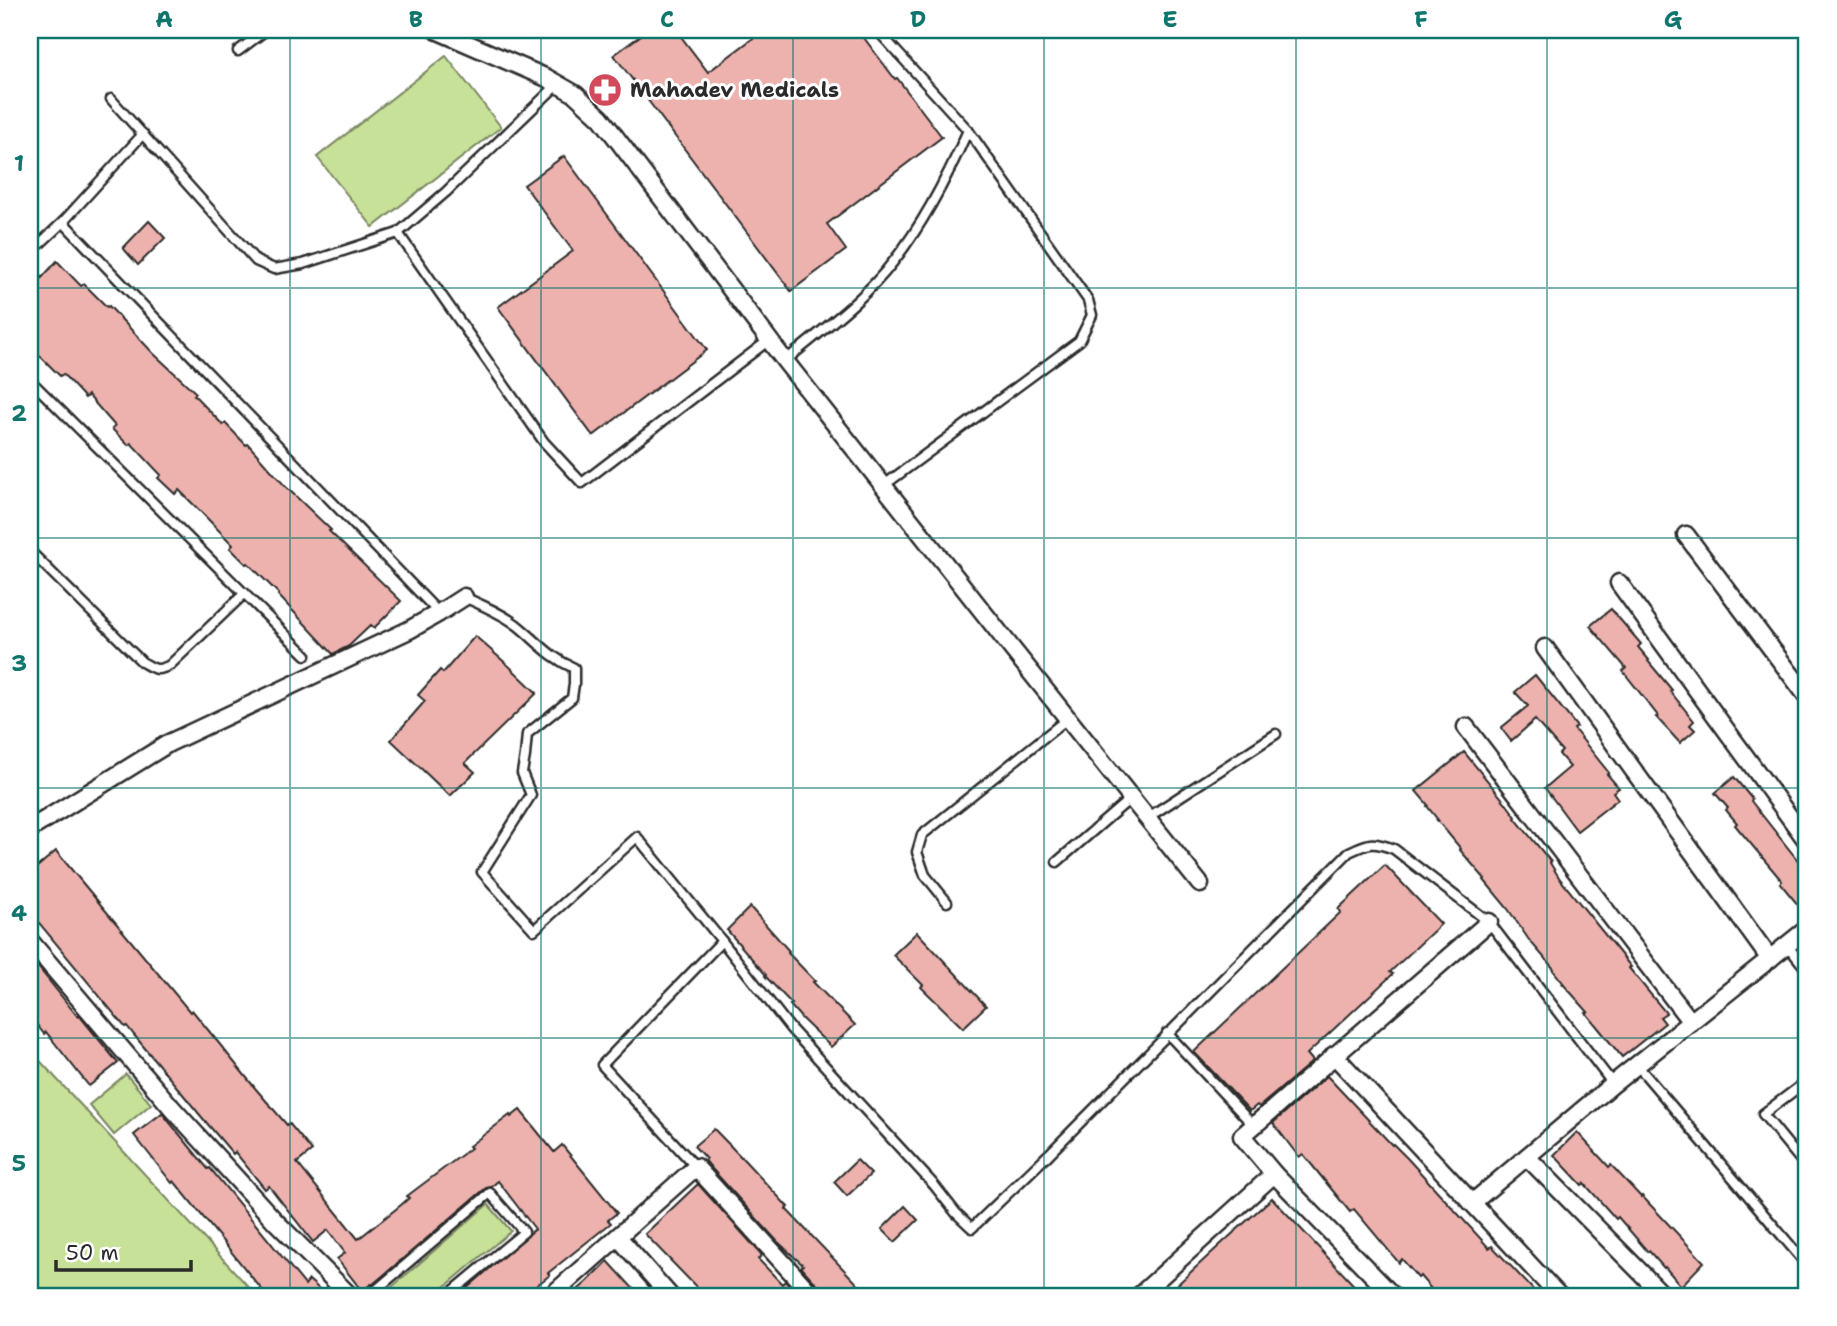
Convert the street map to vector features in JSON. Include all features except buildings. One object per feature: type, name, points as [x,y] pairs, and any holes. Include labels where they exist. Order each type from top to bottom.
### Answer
[{"type":"street","points":[[436,30],[547,78],[575,94],[601,118],[785,362],[1200,884]]},
{"type":"street","points":[[1686,535],[1807,696]]},
{"type":"street","points":[[1619,583],[1807,841]]},
{"type":"street","points":[[30,829],[169,743],[409,630],[464,597]]},
{"type":"street","points":[[1545,648],[1770,959]]},
{"type":"street","points":[[1466,727],[1691,1022]]},
{"type":"street","points":[[1393,1296],[1274,1174],[1242,1136],[1489,922]]},
{"type":"street","points":[[1472,1203],[1612,1084],[1807,929]]},
{"type":"street","points":[[30,941],[172,1108],[275,1221],[350,1296]]},
{"type":"street","points":[[1334,1055],[1559,1296]]},
{"type":"street","points":[[1527,1157],[1662,1294]]},
{"type":"street","points":[[551,1296],[695,1167],[813,1296]]},
{"type":"street","points":[[1139,1296],[1274,1174]]},
{"type":"street","points":[[618,1237],[670,1296]]},
{"type":"lane","points":[[238,51],[266,30]]},
{"type":"lane","points":[[877,30],[968,130],[1088,300],[1092,316],[1079,341],[883,485]]},
{"type":"lane","points":[[111,99],[256,261],[274,269],[303,264],[398,233],[485,155],[558,84]]},
{"type":"lane","points":[[785,362],[847,310],[893,263],[948,177],[968,130]]},
{"type":"lane","points":[[30,253],[63,222],[143,134]]},
{"type":"lane","points":[[63,222],[439,613]]},
{"type":"lane","points":[[398,233],[544,442],[582,483],[769,340]]},
{"type":"lane","points":[[30,380],[306,655]]},
{"type":"lane","points":[[30,551],[142,662],[155,669],[161,670],[170,665],[245,593]]},
{"type":"lane","points":[[464,597],[505,616],[538,645],[562,663],[574,668],[572,698],[527,734],[522,773],[531,795],[482,872],[534,930],[637,837],[790,1028],[934,1185],[956,1213],[972,1227],[1049,1154],[1349,852],[1365,844],[1379,843],[1394,849],[1489,922],[1612,1084]]},
{"type":"lane","points":[[947,902],[925,875],[917,852],[922,835],[1067,719]]},
{"type":"lane","points":[[1147,818],[1276,734]]},
{"type":"lane","points":[[1057,862],[1131,798]]},
{"type":"lane","points":[[695,1167],[602,1065],[722,941]]},
{"type":"lane","points":[[1787,945],[1807,971]]},
{"type":"lane","points":[[1167,1033],[1253,1125]]},
{"type":"lane","points":[[1637,1065],[1807,1265]]},
{"type":"lane","points":[[1807,1081],[1763,1114],[1807,1168]]},
{"type":"lane","points":[[369,1296],[490,1193],[524,1232],[447,1296]]},
{"type":"green space","points":[[446,56],[501,127],[373,227],[317,157]]},
{"type":"green space","points":[[30,1050],[257,1296],[30,1296]]},
{"type":"green space","points":[[126,1074],[151,1104],[114,1135],[89,1105]]},
{"type":"green space","points":[[488,1204],[511,1231],[434,1296],[400,1296],[392,1287]]},
{"type":"place","name":"Mahadev Medicals","points":[[605,90]]}]
